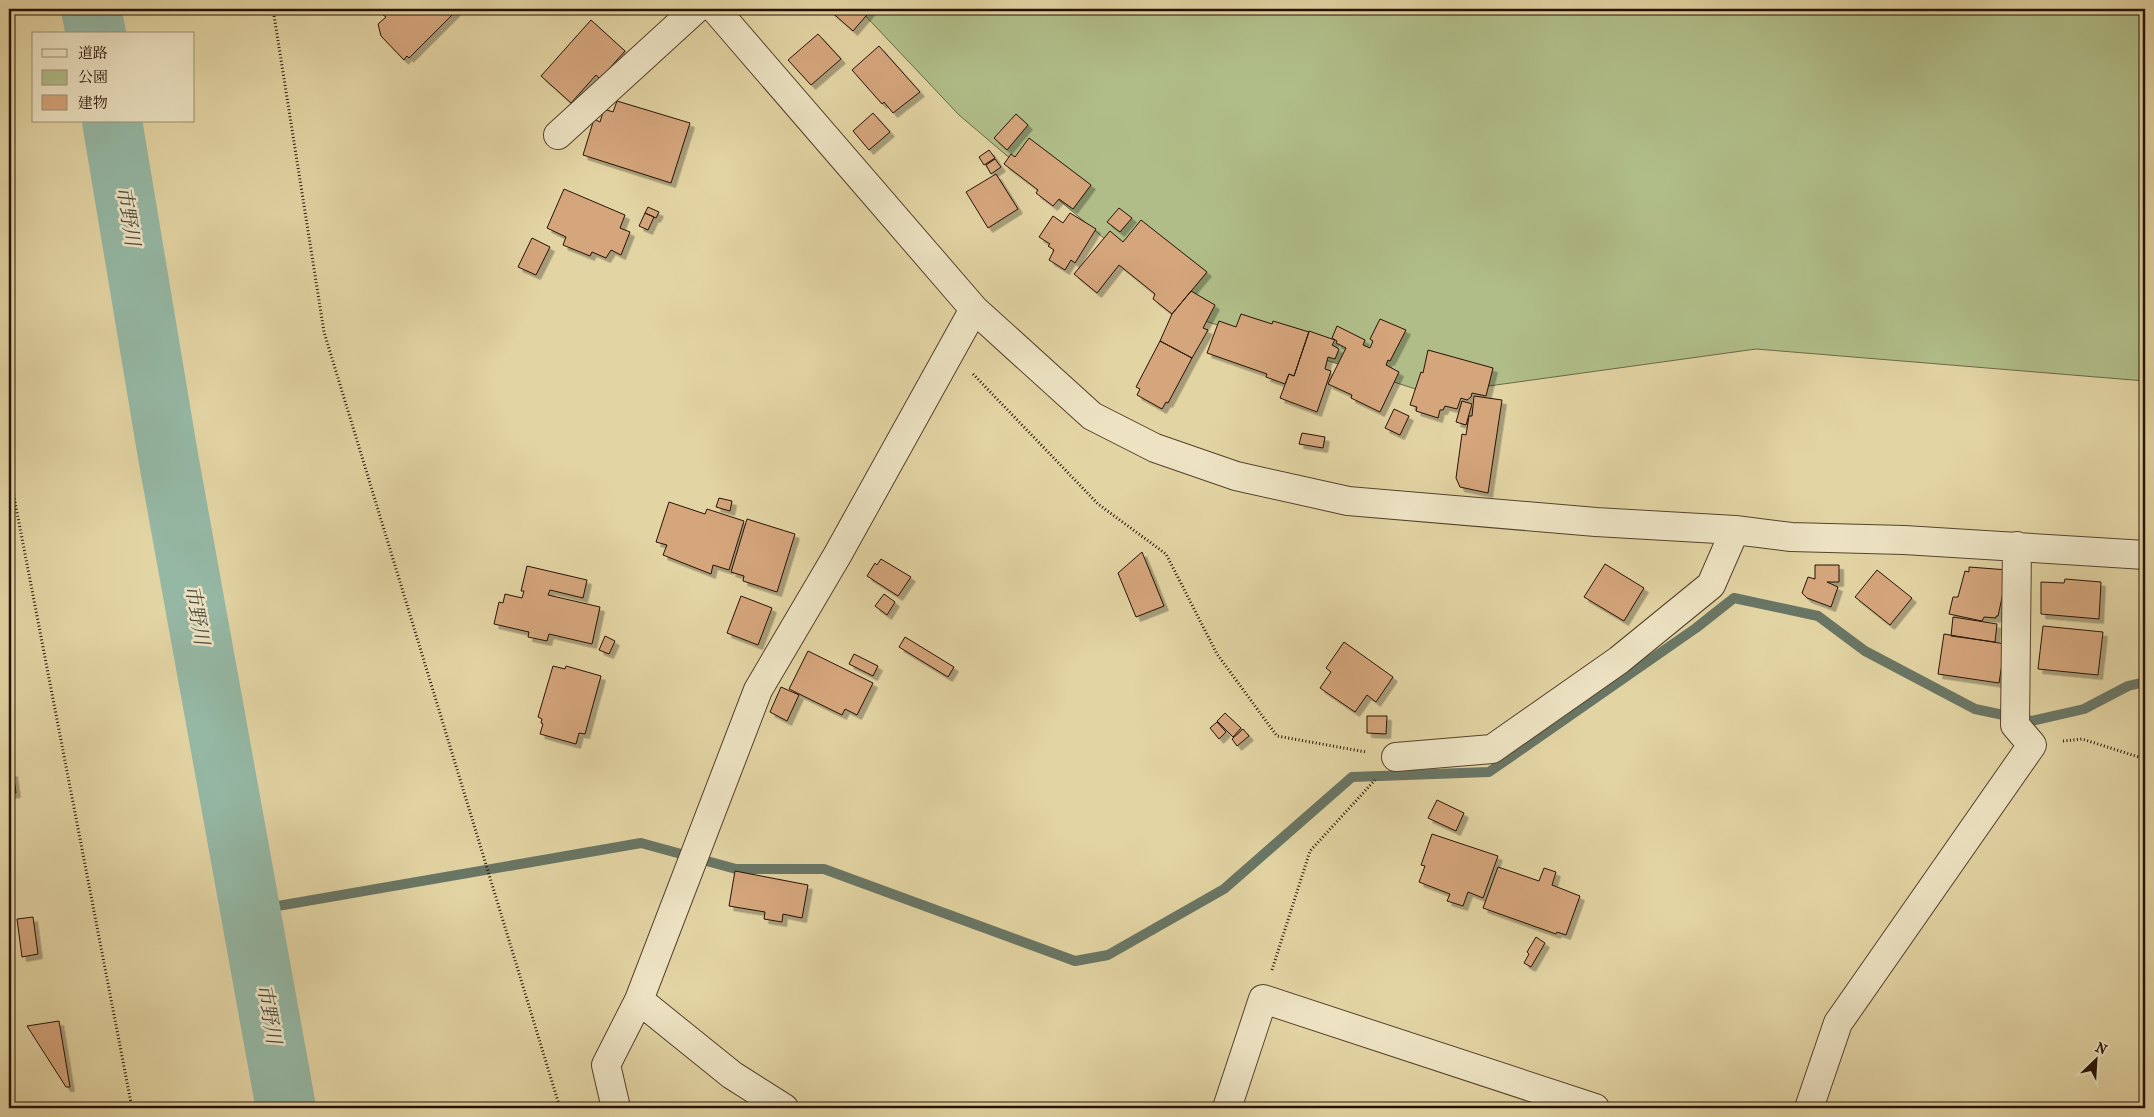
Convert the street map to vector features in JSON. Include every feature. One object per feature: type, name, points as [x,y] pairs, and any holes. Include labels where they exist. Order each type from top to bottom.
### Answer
[{"type":"street","points":[[558,135],[696,9]]},
{"type":"street","points":[[715,9],[974,309],[1092,416],[1155,448],[1236,476],[1348,501],[1596,522],[1735,530],[1791,537],[1904,540],[2145,555]]},
{"type":"street","points":[[616,1108],[606,1065],[639,1000],[758,690],[838,554],[974,309]]},
{"type":"street","points":[[1396,757],[1492,749],[1619,660],[1711,585],[1735,530]]},
{"type":"street","points":[[1809,1108],[1838,1023],[2032,744],[2015,725],[2017,546]]},
{"type":"street","points":[[1227,1108],[1263,999],[1595,1108]]},
{"type":"street","points":[[639,1000],[732,1075],[784,1108]]},
{"type":"path","points":[[272,9],[324,332],[560,1108]]},
{"type":"path","points":[[951,351],[1098,504],[1166,554],[1217,654],[1277,736],[1396,757]]},
{"type":"path","points":[[9,471],[132,1108]]},
{"type":"path","points":[[2032,744],[2082,738],[2145,759]]},
{"type":"path","points":[[1263,999],[1310,851],[1396,757]]},
{"type":"green space","points":[[859,9],[2145,9],[2145,381],[1756,349],[1431,394],[1199,319],[959,115]]},
{"type":"building","points":[[387,9],[458,9],[409,58],[407,56],[404,60],[381,36],[378,24],[386,17],[382,14]]},
{"type":"building","points":[[828,9],[872,9],[853,31]]},
{"type":"building","points":[[591,20],[625,51],[600,79],[596,75],[571,103],[541,76]]},
{"type":"building","points":[[818,34],[841,59],[811,85],[788,60]]},
{"type":"building","points":[[879,46],[920,92],[893,113],[884,102],[882,104],[852,70]]},
{"type":"building","points":[[617,101],[690,123],[671,183],[583,155],[594,119],[600,122],[604,109],[613,112]]},
{"type":"building","points":[[873,113],[890,132],[869,150],[853,131]]},
{"type":"building","points":[[1016,114],[1028,125],[1007,150],[994,138]]},
{"type":"building","points":[[1029,138],[1091,185],[1073,209],[1059,199],[1053,206],[1036,193],[1038,190],[1004,164],[1011,154],[1015,157]]},
{"type":"building","points":[[989,150],[995,158],[984,165],[979,157]]},
{"type":"building","points":[[995,159],[1001,167],[991,174],[986,165]]},
{"type":"building","points":[[996,174],[1018,209],[988,228],[966,192]]},
{"type":"building","points":[[564,189],[625,215],[620,228],[630,232],[621,255],[611,250],[606,258],[592,252],[590,256],[563,245],[566,237],[547,228]]},
{"type":"building","points":[[648,207],[659,212],[656,218],[645,213]]},
{"type":"building","points":[[1119,208],[1132,218],[1120,232],[1107,222]]},
{"type":"building","points":[[645,213],[654,217],[648,230],[639,226]]},
{"type":"building","points":[[1070,213],[1096,229],[1075,263],[1071,260],[1065,270],[1049,260],[1054,250],[1048,246],[1050,244],[1039,237],[1053,216],[1063,223]]},
{"type":"building","points":[[1141,220],[1207,272],[1172,314],[1153,299],[1155,294],[1119,265],[1097,293],[1074,274],[1110,231],[1123,242]]},
{"type":"building","points":[[532,238],[550,247],[536,275],[518,267]]},
{"type":"building","points":[[1191,291],[1215,305],[1203,328],[1208,330],[1192,358],[1160,341],[1172,314]]},
{"type":"building","points":[[1241,314],[1272,324],[1273,321],[1309,332],[1294,376],[1289,374],[1285,384],[1266,377],[1267,374],[1207,353],[1219,321],[1236,327]]},
{"type":"building","points":[[1380,319],[1406,330],[1386,365],[1399,372],[1380,412],[1351,398],[1352,395],[1328,384],[1346,348],[1336,343],[1337,341],[1332,338],[1337,326],[1365,340],[1363,345],[1370,348],[1373,341],[1370,339]]},
{"type":"building","points":[[1309,331],[1335,340],[1332,345],[1339,349],[1335,359],[1328,357],[1325,369],[1331,371],[1317,412],[1280,398],[1289,374],[1294,376]]},
{"type":"building","points":[[1160,341],[1192,358],[1168,403],[1166,402],[1162,409],[1137,395],[1140,389],[1136,387]]},
{"type":"building","points":[[1428,350],[1493,368],[1486,396],[1472,393],[1471,397],[1467,400],[1461,398],[1457,409],[1445,406],[1443,410],[1440,410],[1438,418],[1416,411],[1417,407],[1410,405],[1421,372],[1423,373]]},
{"type":"building","points":[[1474,396],[1502,400],[1488,493],[1460,487],[1456,478],[1462,434],[1466,435],[1469,416],[1472,416]]},
{"type":"building","points":[[1462,401],[1472,404],[1466,425],[1456,422]]},
{"type":"building","points":[[1394,409],[1409,416],[1400,435],[1385,428]]},
{"type":"building","points":[[1302,433],[1325,437],[1323,448],[1299,444]]},
{"type":"building","points":[[719,498],[732,501],[730,511],[716,507]]},
{"type":"building","points":[[669,502],[705,514],[707,509],[744,521],[729,570],[713,565],[711,574],[663,555],[667,545],[656,542]]},
{"type":"building","points":[[747,519],[795,534],[777,592],[743,581],[744,576],[731,572]]},
{"type":"building","points":[[1142,552],[1164,606],[1136,617],[1118,573]]},
{"type":"building","points":[[881,559],[911,577],[898,596],[867,576],[875,563],[877,565]]},
{"type":"building","points":[[1605,564],[1644,588],[1624,621],[1584,597]]},
{"type":"building","points":[[1815,565],[1839,565],[1839,582],[1827,582],[1838,587],[1831,607],[1807,598],[1802,593],[1808,577],[1815,579]]},
{"type":"building","points":[[527,566],[587,580],[583,598],[550,590],[548,595],[600,607],[592,644],[549,634],[547,641],[528,637],[529,632],[494,624],[499,602],[503,603],[505,594],[522,598],[524,591],[521,591]]},
{"type":"building","points":[[1969,567],[2008,570],[1996,618],[1984,617],[1982,621],[1949,614],[1953,597],[1958,597],[1965,571],[1969,572]]},
{"type":"building","points":[[1877,570],[1912,598],[1890,625],[1855,597]]},
{"type":"building","points":[[2065,579],[2101,582],[2099,619],[2041,614],[2041,582],[2064,583]]},
{"type":"building","points":[[884,594],[895,602],[887,615],[875,606]]},
{"type":"building","points":[[741,596],[772,608],[758,645],[727,633]]},
{"type":"building","points":[[1953,617],[1997,624],[1995,642],[1951,636]]},
{"type":"building","points":[[2043,626],[2103,632],[2098,675],[2038,669]]},
{"type":"building","points":[[1944,634],[2005,644],[1999,683],[1938,674]]},
{"type":"building","points":[[605,636],[615,641],[609,654],[599,650]]},
{"type":"building","points":[[905,637],[954,667],[948,677],[899,647]]},
{"type":"building","points":[[1344,642],[1393,677],[1376,702],[1367,695],[1355,712],[1320,688],[1331,672],[1326,668]]},
{"type":"building","points":[[808,651],[873,683],[857,715],[845,709],[842,715],[789,689]]},
{"type":"building","points":[[854,654],[878,666],[873,676],[849,664]]},
{"type":"building","points":[[553,666],[565,669],[566,666],[601,676],[585,734],[579,733],[576,744],[540,734],[543,724],[541,723],[542,719],[538,717]]},
{"type":"building","points":[[781,687],[799,695],[787,721],[770,712]]},
{"type":"building","points":[[1225,713],[1241,728],[1233,737],[1217,721]]},
{"type":"building","points":[[1367,716],[1387,716],[1386,734],[1367,733]]},
{"type":"building","points":[[1217,722],[1226,732],[1219,739],[1210,728]]},
{"type":"building","points":[[1243,729],[1249,736],[1237,746],[1232,739]]},
{"type":"building","points":[[13,772],[16,793],[9,794],[9,773]]},
{"type":"building","points":[[1437,800],[1464,813],[1456,831],[1428,818]]},
{"type":"building","points":[[1432,834],[1498,856],[1483,898],[1468,892],[1463,906],[1447,901],[1450,894],[1419,882],[1425,866],[1421,865]]},
{"type":"building","points":[[1498,867],[1539,881],[1544,868],[1556,872],[1552,885],[1580,896],[1566,935],[1557,932],[1556,934],[1483,908]]},
{"type":"building","points":[[735,871],[808,885],[802,918],[783,914],[782,922],[764,919],[765,912],[729,906]]},
{"type":"building","points":[[33,917],[38,954],[22,957],[17,919]]},
{"type":"building","points":[[1536,937],[1545,943],[1531,967],[1524,963],[1529,954],[1527,952]]},
{"type":"building","points":[[59,1021],[70,1087],[66,1087],[27,1026]]},
{"type":"waterway","name":"市野川","points":[[91,9],[96,32]]},
{"type":"waterway","name":"市野川","points":[[112,122],[168,456],[286,1108]]},
{"type":"waterway","points":[[249,911],[641,843],[736,869],[824,869],[1075,961],[1108,955],[1224,889],[1352,777],[1489,772],[1696,628],[1734,598],[1818,616],[1865,651],[1975,709],[2032,721],[2084,709],[2128,686],[2145,682]]}]
